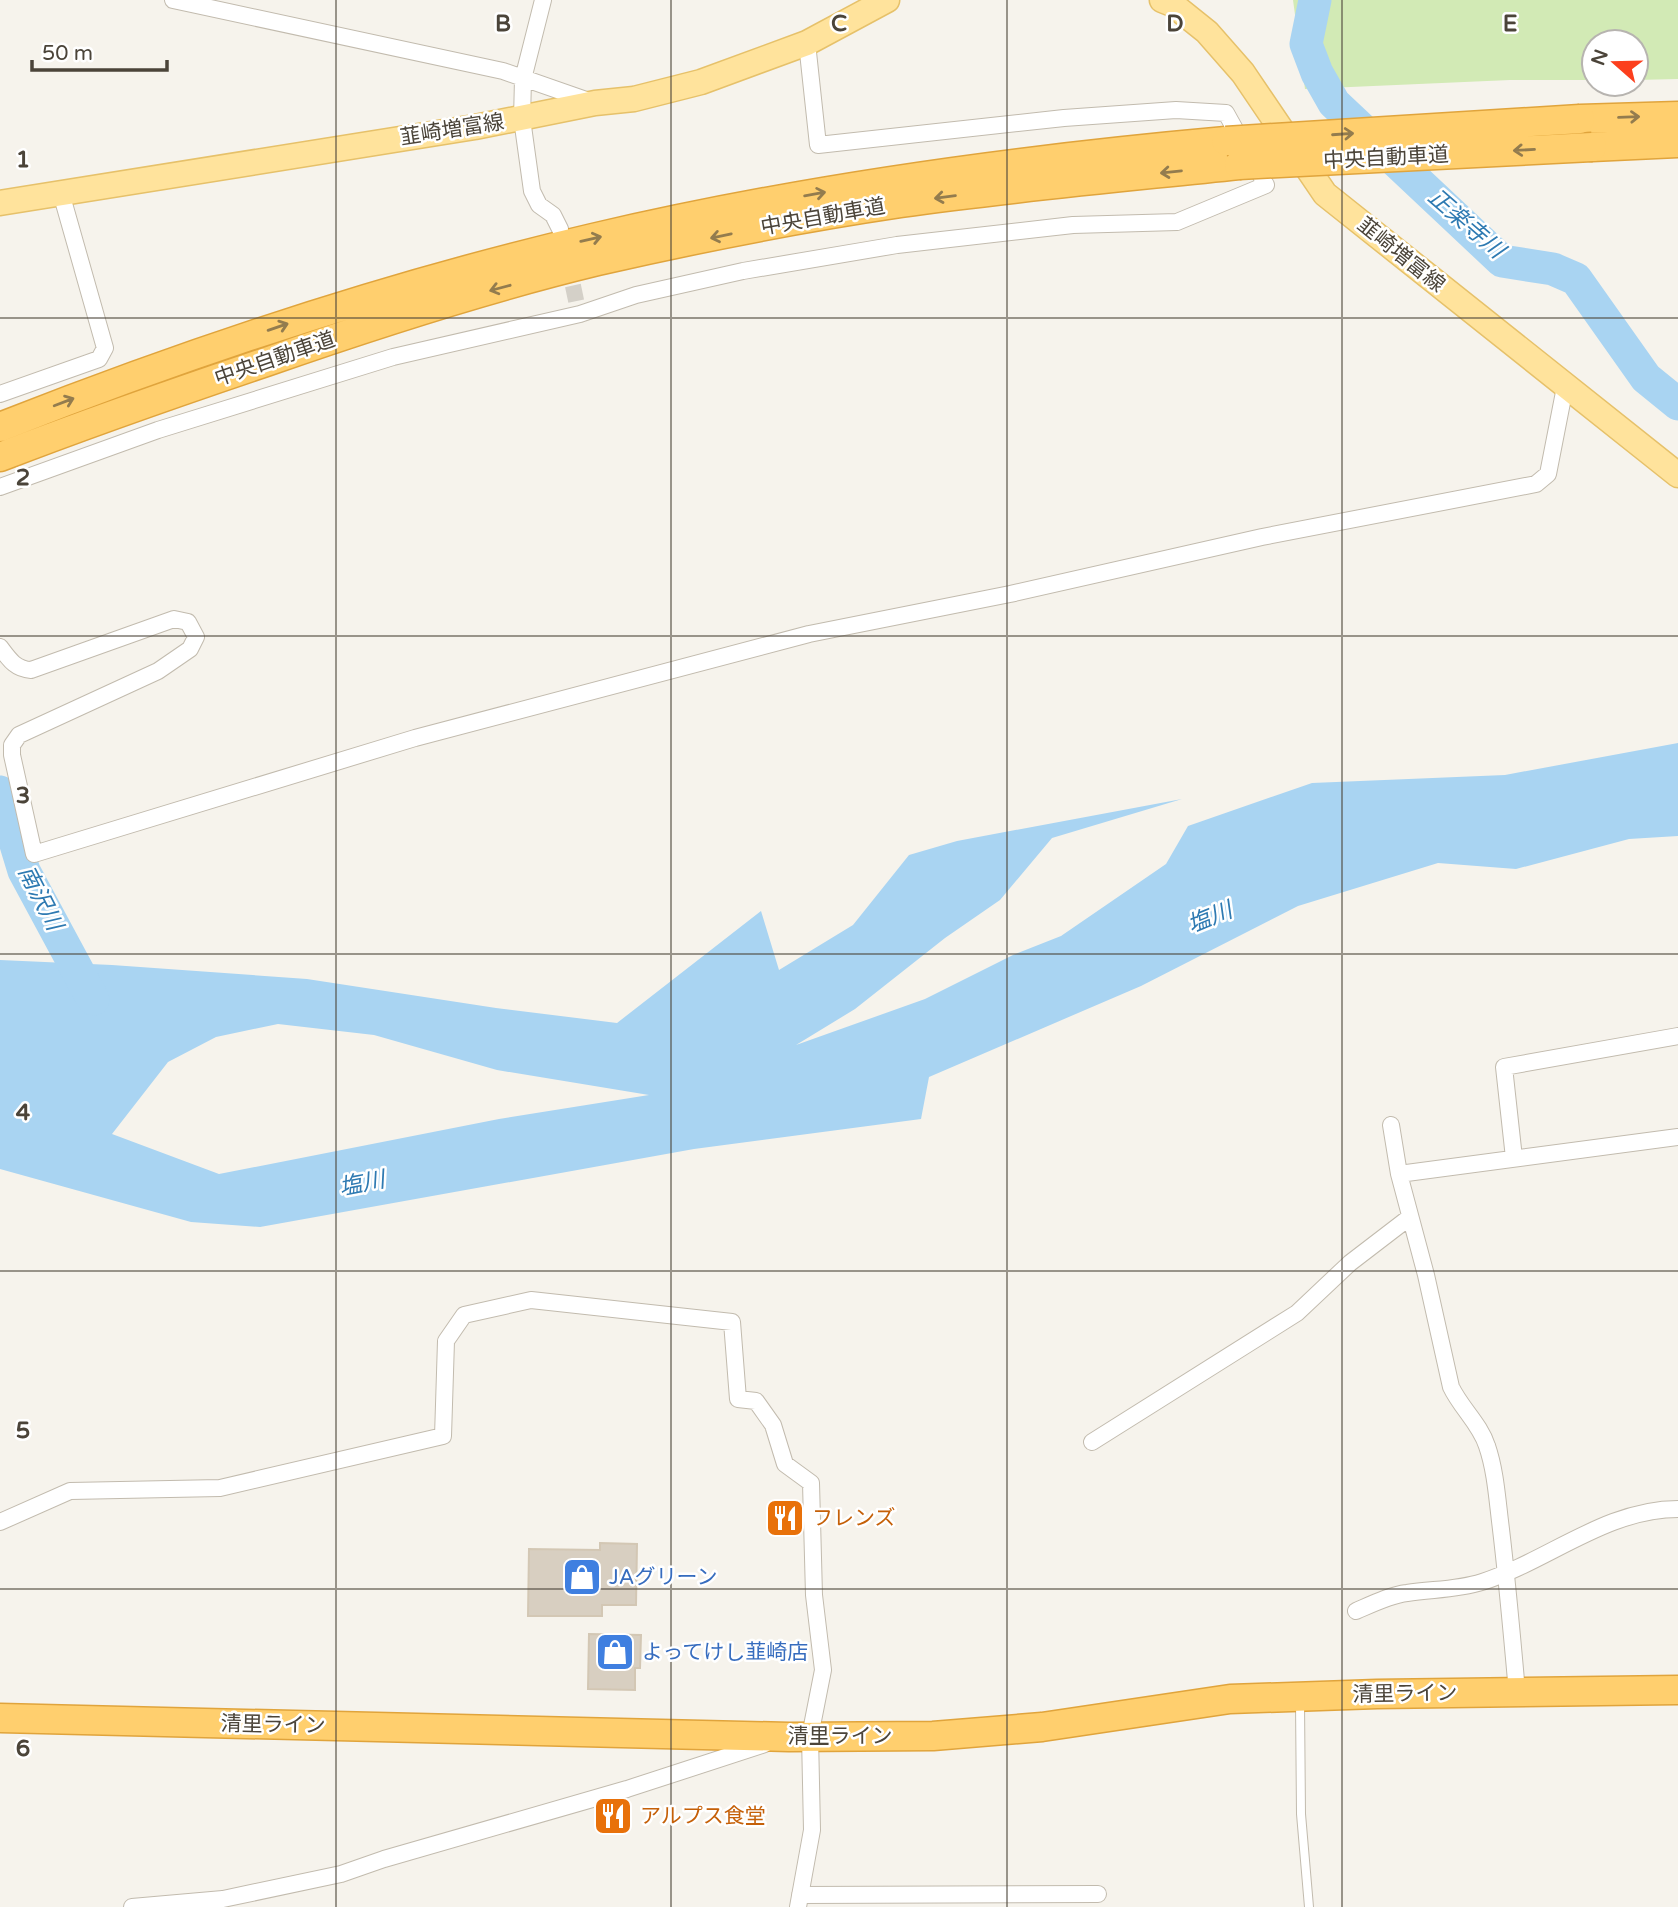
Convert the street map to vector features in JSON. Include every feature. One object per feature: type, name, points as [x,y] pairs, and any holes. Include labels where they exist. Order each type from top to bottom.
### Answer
[{"type":"highway","name":"中央自動車道","points":[[0,457],[92,421],[362,329],[598,261],[811,218],[1233,153],[1580,119],[1678,116]]},
{"type":"highway","name":"中央自動車道","points":[[0,427],[93,391],[284,324],[479,267],[593,238],[723,211],[899,180],[1108,152],[1233,153],[1678,143]]},
{"type":"highway","name":"清里ライン","points":[[0,1718],[800,1736],[933,1736],[1041,1727],[1230,1699],[1678,1690]]},
{"type":"main road","name":"韮崎増富線","points":[[0,203],[522,119],[595,103],[634,99],[701,82],[807,43],[887,0]]},
{"type":"main road","name":"韮崎増富線","points":[[1169,1],[1207,32],[1243,74],[1325,194],[1678,475]]},
{"type":"street","points":[[173,0],[503,71],[595,103]]},
{"type":"street","points":[[543,0],[523,79],[522,119],[532,191],[539,205],[552,215],[560,229]]},
{"type":"street","points":[[0,487],[158,430],[393,357],[636,295],[743,271],[897,244],[1073,225],[1177,222],[1266,185],[1226,113],[1176,110],[1064,118],[818,145],[807,43]]},
{"type":"street","points":[[0,394],[99,359],[104,354],[105,348],[61,193]]},
{"type":"street","points":[[0,647],[20,669],[31,670],[174,618],[188,622],[196,637],[190,649],[158,671],[19,735],[12,745],[12,755],[33,854],[415,738],[809,634],[1010,594],[1262,537],[1536,484],[1548,474],[1565,387]]},
{"type":"street","points":[[1514,1158],[1504,1067],[1678,1036]]},
{"type":"street","points":[[1391,1125],[1399,1174],[1426,1275],[1451,1387],[1488,1447],[1506,1573],[1517,1692]]},
{"type":"street","points":[[1399,1174],[1678,1137]]},
{"type":"street","points":[[1092,1442],[1297,1313],[1350,1263],[1410,1217]]},
{"type":"street","points":[[0,1522],[70,1491],[220,1488],[443,1436],[446,1341],[464,1315],[531,1300],[732,1322],[738,1399],[756,1401],[773,1425],[785,1464],[811,1483],[814,1595],[823,1670],[800,1736],[812,1830],[799,1901],[1098,1894]]},
{"type":"street","points":[[1356,1611],[1405,1593],[1458,1589],[1506,1573],[1616,1519],[1678,1509]]},
{"type":"street","points":[[132,1907],[223,1899],[341,1874],[800,1736]]},
{"type":"lane","points":[[1300,1696],[1301,1814],[1309,1907]]},
{"type":"green space","points":[[1293,0],[1678,0],[1678,79],[1650,80],[1650,28],[1580,28],[1580,80],[1510,80],[1305,89]]},
{"type":"water","name":"塩川","points":[[1678,743],[1678,836],[1629,839],[1516,869],[1438,863],[1298,906],[1141,986],[929,1077],[921,1119],[694,1149],[260,1227],[191,1222],[0,1169],[0,960],[307,979],[496,1008],[617,1023],[761,911],[779,970],[853,925],[909,855],[957,841],[1182,799],[1052,838],[1000,900],[945,938],[855,1009],[796,1045],[925,999],[1013,955],[1061,936],[1166,864],[1188,826],[1312,783],[1505,775]],"holes":[[[278,1024],[374,1035],[497,1070],[649,1095],[499,1119],[219,1174],[112,1134],[168,1062],[216,1037]]]},
{"type":"building","name":"JAグリーン","points":[[600,1543],[637,1544],[636,1605],[602,1605],[602,1616],[528,1616],[529,1549],[600,1550]]},
{"type":"building","name":"よってけし韮崎店","points":[[589,1634],[641,1635],[640,1668],[635,1668],[635,1690],[588,1689]]},
{"type":"waterway","name":"正楽寺川","points":[[1315,0],[1306,44],[1317,73],[1334,103],[1502,261],[1553,269],[1576,279],[1646,378],[1678,404]]},
{"type":"waterway","name":"南沢川","points":[[0,792],[24,871],[93,999]]},
{"type":"tunnel","points":[[568,262],[577,305]]},
{"type":"place","name":"フレンズ","points":[[785,1518]]},
{"type":"place","name":"JAグリーン","points":[[582,1577]]},
{"type":"place","name":"よってけし韮崎店","points":[[615,1652]]},
{"type":"place","name":"アルプス食堂","points":[[613,1816]]}]
